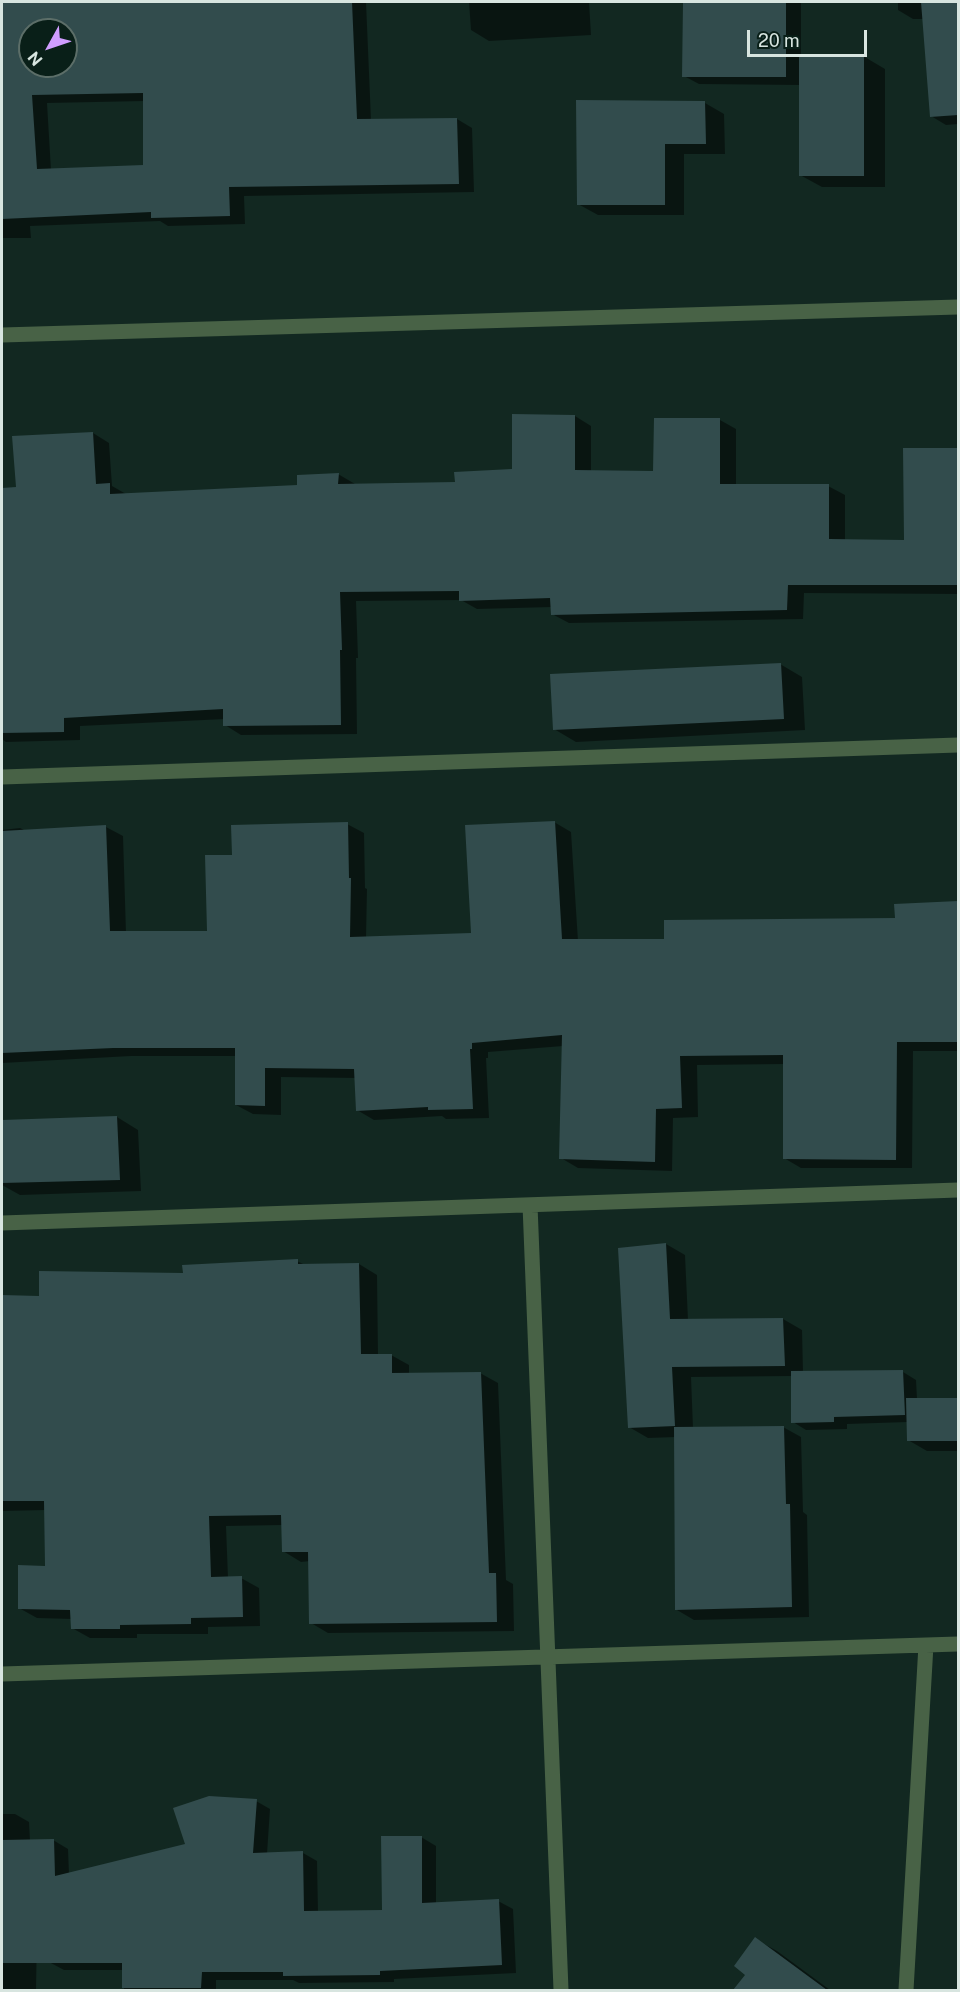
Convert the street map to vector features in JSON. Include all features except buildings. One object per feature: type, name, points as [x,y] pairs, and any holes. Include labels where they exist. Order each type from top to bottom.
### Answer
[{"type":"street","points":[[2,335],[958,307]]},
{"type":"street","points":[[2,777],[958,745]]},
{"type":"street","points":[[2,1223],[958,1190]]},
{"type":"street","points":[[530,1205],[561,1990]]},
{"type":"street","points":[[2,1674],[958,1644]]},
{"type":"street","points":[[906,1990],[926,1645]]}]
